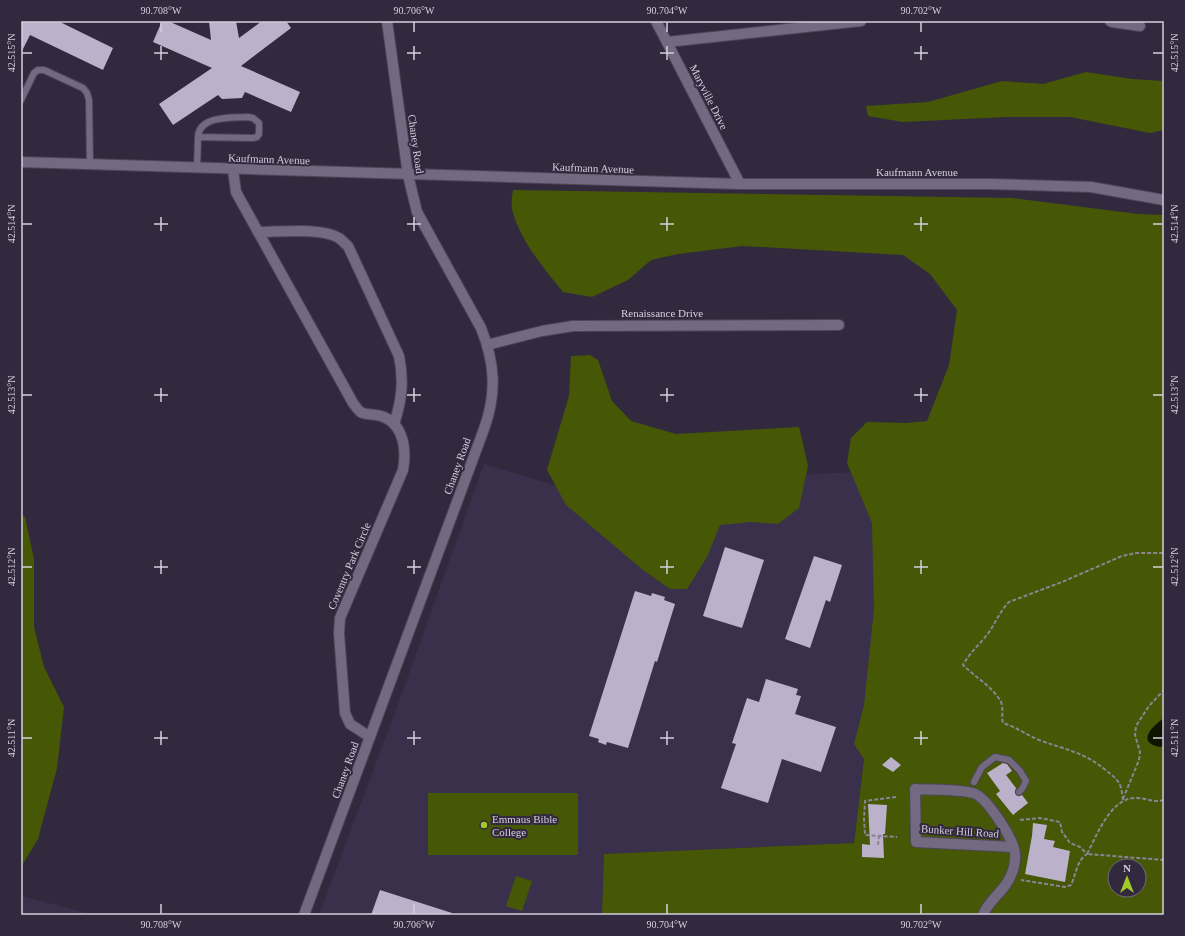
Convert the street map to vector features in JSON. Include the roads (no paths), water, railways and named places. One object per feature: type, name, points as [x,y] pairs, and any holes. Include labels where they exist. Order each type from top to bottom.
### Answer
[{"type":"street","name":"Chaney Road","points":[[304,915],[487,419],[491,403],[493,382],[488,345],[481,328],[417,212],[408,175],[387,21]]},
{"type":"street","name":"Maryville Drive","points":[[656,21],[740,184]]},
{"type":"street","points":[[667,42],[861,21]]},
{"type":"street","points":[[1110,21],[1140,26]]},
{"type":"street","name":"Kaufmann Avenue","points":[[21,162],[233,170],[740,184],[990,184],[1090,187],[1164,200]]},
{"type":"street","points":[[233,170],[236,192],[258,232],[353,403],[360,412],[367,415],[376,415],[388,419],[394,424],[400,405],[402,370],[400,356],[348,246],[338,238],[320,232],[258,232]]},
{"type":"street","name":"Renaissance Drive","points":[[488,345],[542,331],[574,326],[839,326]]},
{"type":"street","name":"Coventry Park Circle","points":[[370,738],[350,724],[345,713],[339,633],[340,618],[403,470],[405,458],[403,438],[394,424]]},
{"type":"street","name":"Bunker Hill Road","points":[[983,915],[985,908],[1006,886],[1014,869],[1014,849],[1004,827],[990,808],[975,793],[915,789],[916,842],[1013,847]]},
{"type":"lane","points":[[21,100],[34,73],[38,70],[44,70],[82,88],[87,93],[89,100],[90,165]]},
{"type":"lane","points":[[197,168],[198,131],[201,127],[216,118],[248,117],[253,118],[258,123],[259,134],[257,137],[198,136]]},
{"type":"lane","points":[[974,782],[982,767],[995,757],[1009,760],[1020,771],[1026,781],[1019,792]]},
{"type":"place","name":"Emmaus Bible College","points":[[484,825]]}]
